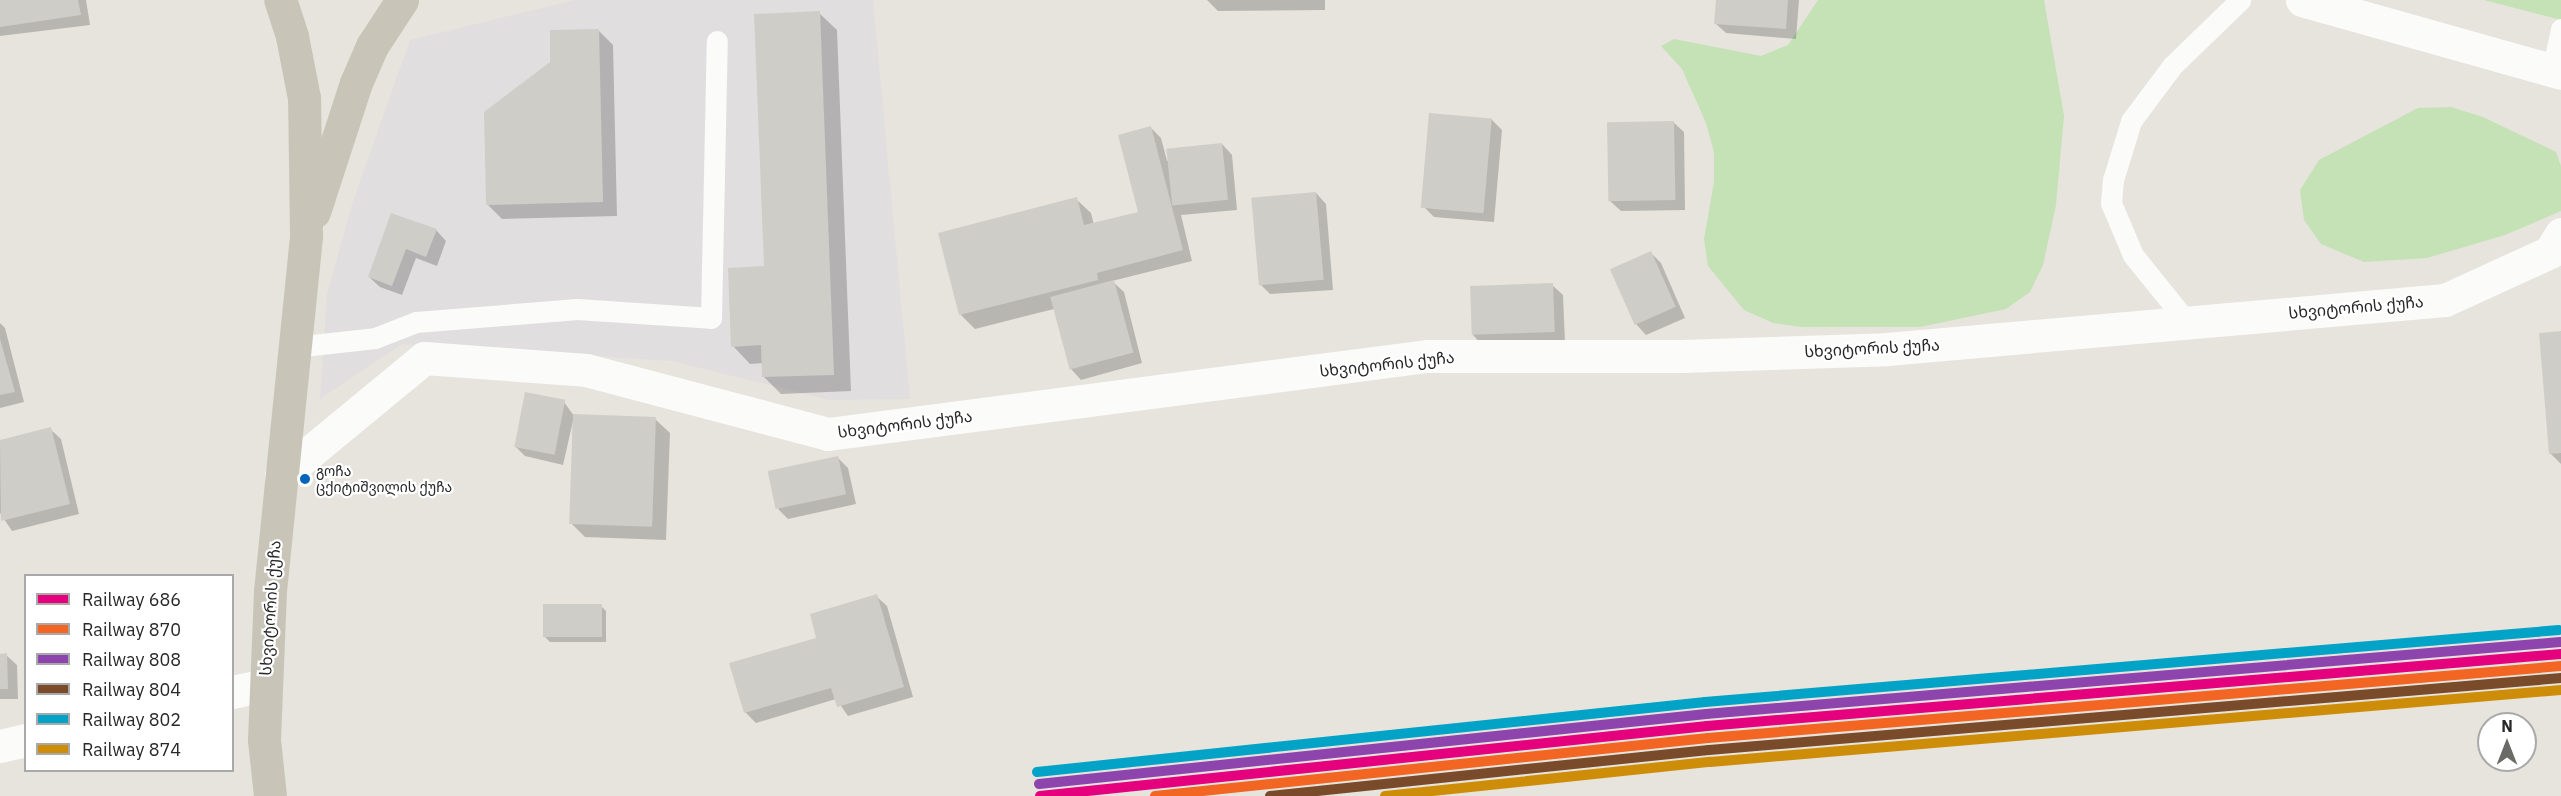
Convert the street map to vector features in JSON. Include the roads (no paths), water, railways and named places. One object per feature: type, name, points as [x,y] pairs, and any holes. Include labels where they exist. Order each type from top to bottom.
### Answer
[{"type":"main road","points":[[280,0],[292,36],[304,98],[306,236]]},
{"type":"main road","points":[[306,236],[356,83],[372,46],[402,0]]},
{"type":"main road","name":"სხვიტორის ქუჩა","points":[[270,796],[264,740],[265,685],[281,476],[306,236]]},
{"type":"street","points":[[2302,0],[2556,72]]},
{"type":"street","name":"სხვიტორის ქუჩა","points":[[281,476],[424,358],[586,370],[828,434],[1427,356],[1681,356],[1887,349],[2445,300],[2557,249]]},
{"type":"street","points":[[234,692],[265,685]]},
{"type":"street","points":[[0,746],[24,740]]},
{"type":"lane","points":[[2187,322],[2133,255],[2111,203],[2114,180],[2131,121],[2172,66],[2240,0]]},
{"type":"lane","points":[[2556,72],[2561,29]]},
{"type":"lane","points":[[294,347],[375,338],[416,322],[577,309],[711,318],[717,41]]},
{"type":"rail line","name":"802","points":[[1037,772],[1705,702],[2559,630]]},
{"type":"rail line","name":"808","points":[[1039,784],[1706,714],[2560,642]]},
{"type":"rail line","name":"686","points":[[1040,796],[1707,726],[2561,654]]},
{"type":"rail line","name":"870","points":[[1155,796],[1708,738],[2561,666]]},
{"type":"rail line","name":"804","points":[[1270,796],[1709,750],[2561,678]]},
{"type":"rail line","name":"874","points":[[1385,796],[1710,762],[2561,690]]},
{"type":"place","name":"გოჩა ცქიტიშვილის ქუჩა","points":[[305,479]]}]
